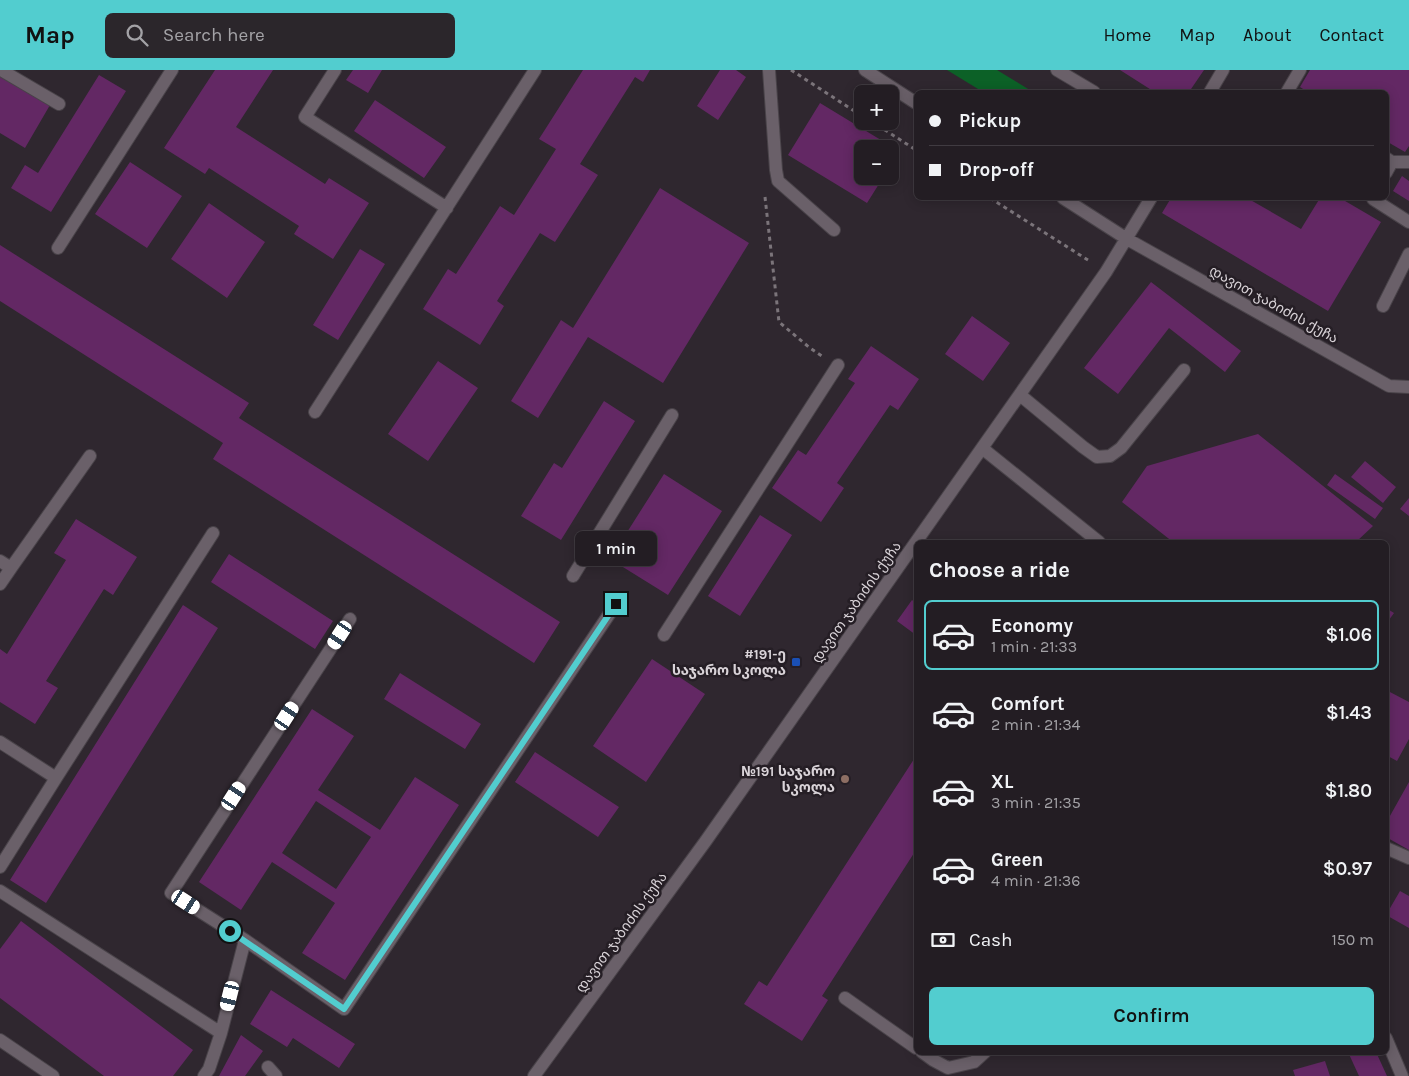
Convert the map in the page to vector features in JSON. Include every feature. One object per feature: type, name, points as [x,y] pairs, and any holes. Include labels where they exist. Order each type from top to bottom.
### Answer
[{"type":"street","points":[[1,70],[58,104]]},
{"type":"street","points":[[58,248],[172,70]]},
{"type":"street","points":[[335,70],[305,118],[447,208]]},
{"type":"street","points":[[315,412],[535,70]]},
{"type":"street","points":[[769,70],[778,181],[834,230]]},
{"type":"street","points":[[865,70],[914,102]]},
{"type":"street","points":[[1057,70],[1091,90]]},
{"type":"street","points":[[1211,90],[1223,70]]},
{"type":"street","points":[[1288,90],[1300,70]]},
{"type":"street","points":[[1389,164],[1409,162]]},
{"type":"street","name":"დავით ჯაბიძის ქუჩა","points":[[1066,200],[1127,239],[1389,386],[1409,387]]},
{"type":"street","points":[[1127,239],[1150,200]]},
{"type":"street","points":[[1375,200],[1409,222]]},
{"type":"street","name":"დავით ჯაბიძის ქუჩა","points":[[917,540],[1106,272],[1127,239]]},
{"type":"street","points":[[1383,306],[1409,254]]},
{"type":"street","points":[[664,635],[838,365]]},
{"type":"street","points":[[1020,395],[1090,452],[1098,456],[1110,456],[1121,448],[1184,370]]},
{"type":"street","points":[[573,576],[672,415]]},
{"type":"street","points":[[982,448],[1097,540]]},
{"type":"street","points":[[0,584],[5,564],[90,456]]},
{"type":"street","points":[[0,867],[213,533]]},
{"type":"street","name":"დავით ჯაბიძის ქუჩა","points":[[534,1076],[705,842],[914,544]]},
{"type":"street","points":[[350,619],[171,893],[244,940],[344,1009],[616,604]]},
{"type":"street","points":[[0,742],[56,778]]},
{"type":"street","points":[[1389,849],[1409,858]]},
{"type":"street","points":[[0,891],[221,1032]]},
{"type":"street","points":[[204,1076],[209,1069],[221,1032],[244,940]]},
{"type":"street","points":[[845,998],[914,1047]]},
{"type":"street","points":[[0,1040],[53,1076]]},
{"type":"street","points":[[1389,1045],[1402,1076]]},
{"type":"street","points":[[926,1055],[948,1068],[974,1062],[982,1055]]},
{"type":"path","points":[[791,70],[854,111]]},
{"type":"path","points":[[885,130],[914,149]]},
{"type":"path","points":[[993,200],[1106,272]]},
{"type":"path","points":[[779,322],[810,348]]},
{"type":"green space","points":[[947,70],[997,70],[1030,90],[980,90]]},
{"type":"building","points":[[215,70],[273,70],[236,127],[325,184],[329,178],[369,203],[333,259],[294,234],[299,226],[209,168],[205,174],[164,148]]},
{"type":"building","points":[[353,70],[382,70],[368,93],[346,80]]},
{"type":"building","points":[[583,70],[650,70],[643,82],[635,77],[580,164],[598,175],[555,242],[540,233],[497,301],[504,306],[480,345],[423,309],[448,269],[456,274],[500,206],[514,215],[556,149],[539,139]]},
{"type":"building","points":[[720,70],[736,70],[746,77],[718,120],[697,106]]},
{"type":"building","points":[[1120,70],[1204,70],[1190,90],[1151,90]]},
{"type":"building","points":[[1310,70],[1409,70],[1409,146],[1405,152],[1389,143],[1389,90],[1305,90],[1300,87]]},
{"type":"building","points":[[99,75],[126,91],[51,212],[11,188],[25,165],[38,173]]},
{"type":"building","points":[[0,76],[50,105],[25,148],[0,133]]},
{"type":"building","points":[[375,100],[446,147],[424,178],[354,131]]},
{"type":"building","points":[[820,103],[854,124],[854,130],[864,130],[881,140],[854,140],[854,185],[878,185],[867,203],[788,155]]},
{"type":"building","points":[[130,162],[182,196],[147,248],[95,214]]},
{"type":"building","points":[[1402,176],[1409,181],[1409,201],[1393,191]]},
{"type":"building","points":[[660,188],[749,243],[663,383],[588,337],[538,418],[511,401],[561,320],[573,328]]},
{"type":"building","points":[[1170,200],[1250,200],[1301,229],[1319,200],[1343,200],[1381,222],[1328,311],[1162,213]]},
{"type":"building","points":[[209,203],[265,242],[227,298],[171,259]]},
{"type":"building","points":[[0,245],[249,403],[239,418],[560,622],[534,663],[213,459],[223,443],[0,301]]},
{"type":"building","points":[[360,249],[385,264],[338,340],[313,325]]},
{"type":"building","points":[[1151,282],[1241,351],[1225,372],[1169,328],[1118,394],[1084,368]]},
{"type":"building","points":[[972,316],[1010,343],[983,381],[945,354]]},
{"type":"building","points":[[871,346],[919,379],[898,410],[890,405],[837,483],[844,488],[821,522],[772,488],[798,450],[806,455],[855,383],[848,379]]},
{"type":"building","points":[[438,361],[478,388],[428,461],[388,434]]},
{"type":"building","points":[[604,401],[635,421],[561,540],[521,516],[554,463],[562,468]]},
{"type":"building","points":[[1258,434],[1373,526],[1358,540],[1170,540],[1122,502],[1147,466]]},
{"type":"building","points":[[1365,461],[1396,487],[1383,503],[1351,477]]},
{"type":"building","points":[[664,474],[722,511],[668,595],[610,559]]},
{"type":"building","points":[[1335,474],[1383,508],[1375,519],[1327,485]]},
{"type":"building","points":[[1409,498],[1409,516],[1400,509]]},
{"type":"building","points":[[760,515],[792,535],[740,616],[708,596]]},
{"type":"building","points":[[76,519],[137,557],[113,595],[104,589],[46,681],[58,688],[35,724],[0,702],[0,649],[7,654],[66,560],[54,553]]},
{"type":"building","points":[[229,554],[333,621],[315,649],[211,582]]},
{"type":"building","points":[[912,600],[914,602],[914,634],[897,621]]},
{"type":"building","points":[[183,605],[218,628],[46,903],[10,880]]},
{"type":"building","points":[[1389,610],[1394,613],[1389,620]]},
{"type":"building","points":[[652,659],[705,694],[646,782],[593,746]]},
{"type":"building","points":[[400,673],[481,724],[465,749],[384,699]]},
{"type":"building","points":[[1389,692],[1409,702],[1409,739],[1397,761],[1389,757]]},
{"type":"building","points":[[312,709],[354,736],[318,790],[380,830],[415,777],[459,805],[345,980],[302,953],[335,903],[272,862],[241,910],[199,882]],"holes":[[[316,801],[371,837],[336,889],[282,853]]]},
{"type":"building","points":[[535,752],[619,807],[598,837],[515,782]]},
{"type":"building","points":[[914,759],[914,853],[822,996],[828,1000],[802,1041],[744,1004],[759,981],[767,986]]},
{"type":"building","points":[[1409,782],[1409,850],[1389,839],[1389,818]]},
{"type":"building","points":[[1400,891],[1409,896],[1409,928],[1389,917],[1389,910]]},
{"type":"building","points":[[21,921],[193,1050],[173,1076],[104,1076],[0,998],[0,949]]},
{"type":"building","points":[[271,990],[355,1044],[339,1068],[293,1038],[287,1047],[250,1024]]},
{"type":"building","points":[[241,1035],[263,1051],[245,1076],[219,1076]]},
{"type":"building","points":[[1349,1055],[1377,1055],[1387,1076],[1359,1076]]},
{"type":"building","points":[[1325,1061],[1330,1076],[1295,1076],[1293,1070]]},
{"type":"place","name":"#191-ე საჯარო სკოლა","points":[[796,662]]},
{"type":"place","name":"№191 საჯარო სკოლა","points":[[845,779]]},
{"type":"route","points":[[230,931],[344,1009],[616,604]]}]
